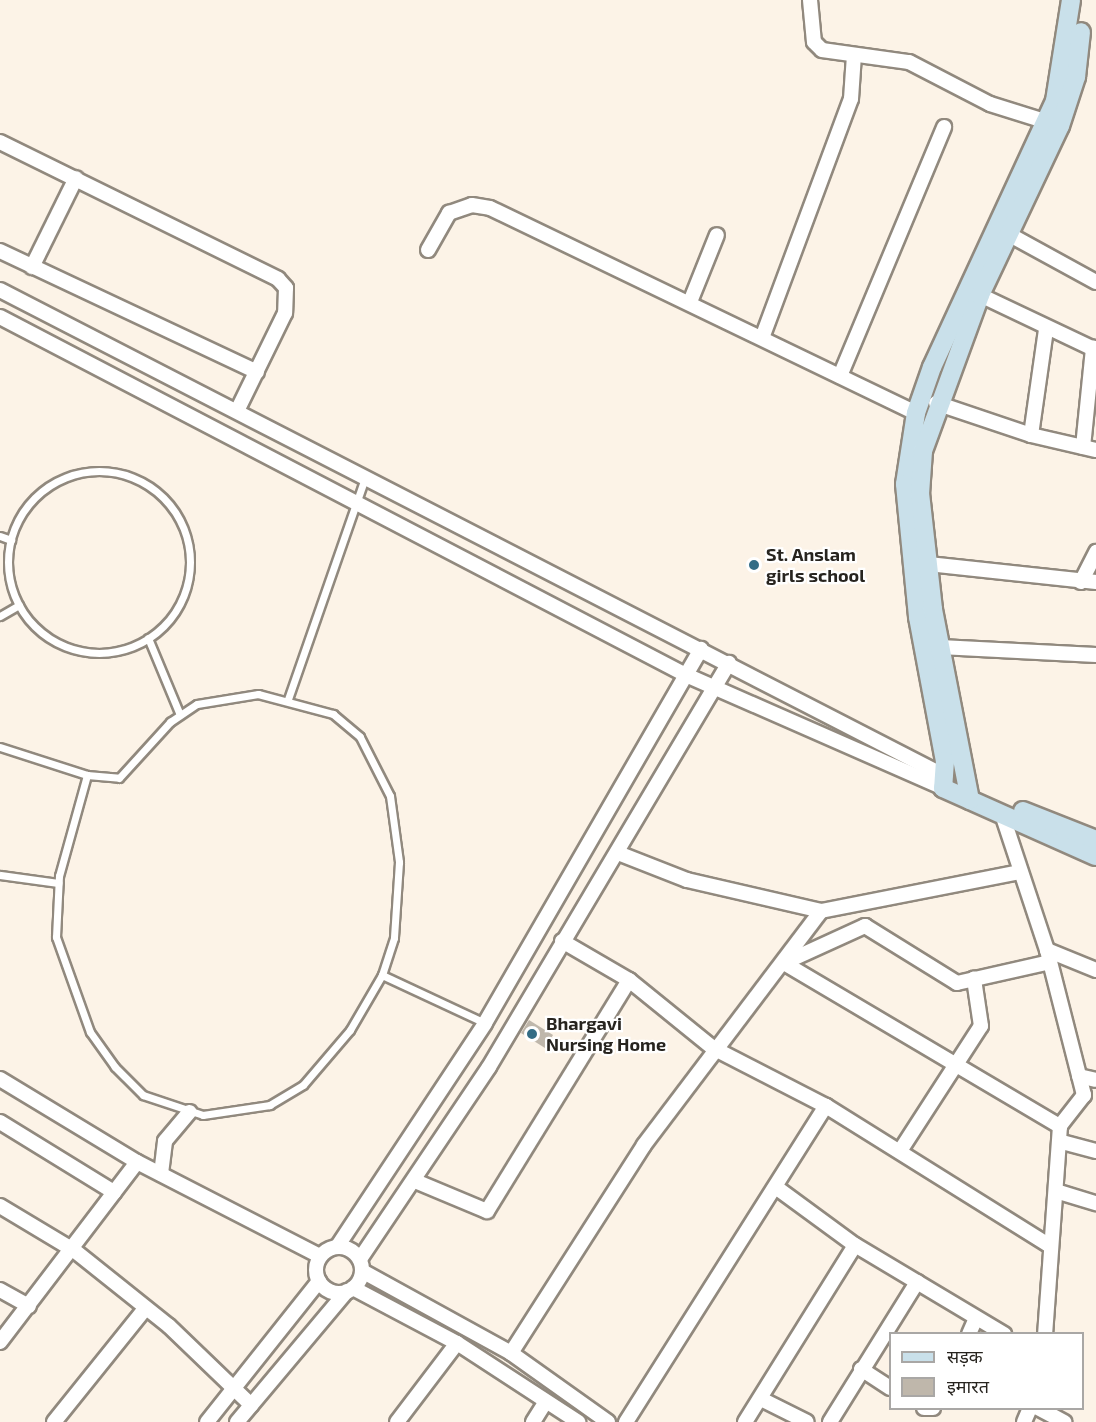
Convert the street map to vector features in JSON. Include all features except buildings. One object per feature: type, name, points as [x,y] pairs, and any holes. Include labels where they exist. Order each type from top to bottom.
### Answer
[{"type":"street","points":[[810,0],[814,42],[835,53],[892,58],[926,69],[990,104],[1054,124]]},
{"type":"street","points":[[1054,124],[1063,73],[1071,0]]},
{"type":"street","points":[[944,782],[920,563],[921,473],[936,403],[1003,232],[1076,77],[1084,0]]},
{"type":"street","points":[[762,338],[851,99],[854,55]]},
{"type":"street","points":[[840,376],[944,127]]},
{"type":"street","points":[[0,142],[278,279],[286,288],[286,307],[238,408]]},
{"type":"street","points":[[32,267],[76,178]]},
{"type":"street","points":[[428,250],[449,213],[472,205],[489,208],[690,302],[916,413]]},
{"type":"street","points":[[1003,232],[1096,282]]},
{"type":"street","points":[[1003,232],[956,308],[916,413],[905,484],[971,794],[1002,814],[1096,856]]},
{"type":"street","points":[[690,302],[717,235]]},
{"type":"street","points":[[0,251],[257,372]]},
{"type":"street","points":[[0,290],[238,408],[366,477],[729,663],[944,782]]},
{"type":"street","points":[[936,403],[1031,435],[1089,448],[1095,349],[1046,330],[980,295]]},
{"type":"street","points":[[0,317],[357,501],[686,675],[971,794],[1096,840]]},
{"type":"street","points":[[1031,435],[1046,330]]},
{"type":"street","points":[[1081,582],[1096,552]]},
{"type":"street","points":[[920,563],[1096,582]]},
{"type":"street","points":[[940,647],[1096,655]]},
{"type":"street","points":[[320,1256],[337,1247],[484,1023],[702,649]]},
{"type":"street","points":[[237,1422],[350,1290],[361,1265],[618,853],[729,663]]},
{"type":"street","points":[[1002,814],[1019,872],[1049,956],[1084,1095],[1060,1126],[1062,1142],[1059,1192],[1050,1246],[1045,1332]]},
{"type":"street","points":[[618,853],[687,880],[821,911],[1019,872]]},
{"type":"street","points":[[511,1353],[618,1181],[713,1048],[784,963],[821,911]]},
{"type":"street","points":[[784,963],[865,926],[957,983],[1049,956],[1096,970]]},
{"type":"street","points":[[562,942],[628,980],[713,1048],[826,1106],[1050,1246]]},
{"type":"street","points":[[784,963],[1060,1126]]},
{"type":"street","points":[[900,1151],[981,1026],[974,979]]},
{"type":"street","points":[[415,1181],[487,1211],[628,980]]},
{"type":"street","points":[[1079,1076],[1096,1080]]},
{"type":"street","points":[[0,1079],[137,1162],[320,1256]]},
{"type":"street","points":[[626,1422],[777,1188],[826,1106]]},
{"type":"street","points":[[160,1174],[165,1140],[189,1112]]},
{"type":"street","points":[[0,1122],[114,1192]]},
{"type":"street","points":[[1062,1142],[1096,1151]]},
{"type":"street","points":[[0,1342],[75,1251],[137,1162]]},
{"type":"street","points":[[777,1188],[855,1245],[1000,1332]]},
{"type":"street","points":[[1059,1192],[1096,1203]]},
{"type":"street","points":[[0,1206],[75,1251],[169,1326],[231,1391],[251,1405]]},
{"type":"street","points":[[746,1422],[855,1245]]},
{"type":"street","points":[[337,1247],[361,1265],[511,1353],[608,1422]]},
{"type":"street","points":[[207,1422],[319,1281],[320,1256]]},
{"type":"street","points":[[319,1281],[334,1292],[350,1290],[457,1343],[545,1403],[578,1422]]},
{"type":"street","points":[[830,1422],[917,1282]]},
{"type":"street","points":[[0,1290],[29,1306]]},
{"type":"street","points":[[54,1422],[145,1309]]},
{"type":"street","points":[[970,1332],[976,1318]]},
{"type":"street","points":[[399,1422],[457,1343]]},
{"type":"street","points":[[861,1369],[889,1387]]},
{"type":"street","points":[[760,1399],[807,1422]]},
{"type":"street","points":[[533,1422],[545,1403]]},
{"type":"street","points":[[1042,1410],[1064,1422]]},
{"type":"lane","points":[[108,472],[152,489],[182,525],[189,571],[176,609],[148,638],[117,650],[83,651],[46,636],[19,605],[8,566],[11,540],[29,504],[62,479],[108,472]]},
{"type":"lane","points":[[288,699],[366,477]]},
{"type":"lane","points":[[0,536],[11,540]]},
{"type":"lane","points":[[0,616],[19,605]]},
{"type":"lane","points":[[148,638],[180,715]]},
{"type":"lane","points":[[0,747],[87,775],[118,778],[180,715],[223,697],[258,693],[288,699],[333,714],[360,737],[383,777],[396,844],[399,904],[382,975],[350,1030],[303,1085],[270,1105],[237,1113],[189,1112],[143,1095],[90,1032],[57,937],[58,884],[87,775]]},
{"type":"lane","points":[[0,874],[58,884]]},
{"type":"lane","points":[[382,975],[484,1023]]},
{"type":"place","name":"St. Anslam girls school","points":[[754,565]]},
{"type":"place","name":"Bhargavi Nursing Home","points":[[532,1034]]}]
